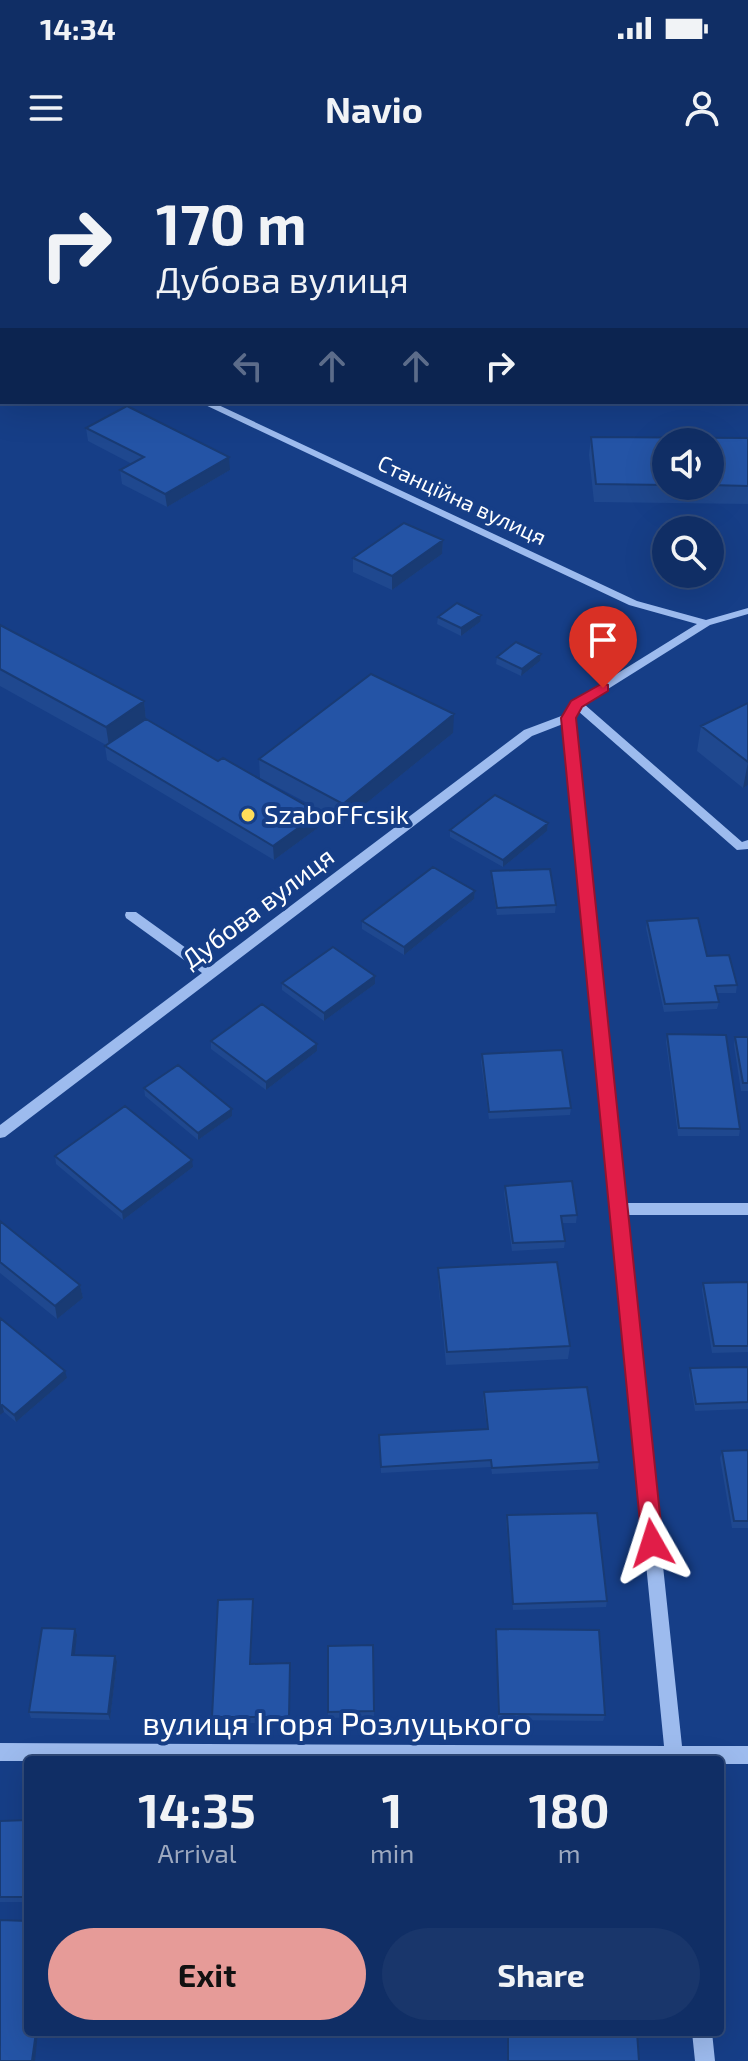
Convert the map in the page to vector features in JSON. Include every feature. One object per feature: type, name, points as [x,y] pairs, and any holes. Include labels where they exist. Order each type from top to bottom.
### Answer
[{"type":"street","name":"Станційна вулиця","points":[[208,404],[633,603],[706,623]]},
{"type":"street","points":[[674,1756],[568,718],[577,704],[706,623],[748,611]]},
{"type":"street","points":[[577,704],[741,847],[748,844]]},
{"type":"street","name":"Дубова вулиця","points":[[0,1133],[528,733],[568,718]]},
{"type":"street","points":[[131,915],[211,973]]},
{"type":"street","points":[[618,1209],[748,1209]]},
{"type":"street","name":"вулиця Ігоря Розлуцького","points":[[0,1752],[449,1756]]},
{"type":"street","name":"вулиця Ігоря Розлуцького","points":[[723,1756],[748,1755]]},
{"type":"street","points":[[702,2036],[705,2061]]},
{"type":"building","points":[[127,406],[229,457],[165,494],[120,470],[144,457],[86,428]]},
{"type":"building","points":[[591,437],[652,437],[652,485],[596,484]]},
{"type":"building","points":[[724,438],[748,438],[748,486],[724,485]]},
{"type":"building","points":[[404,523],[443,540],[392,576],[353,558]]},
{"type":"building","points":[[457,603],[481,615],[461,628],[438,617]]},
{"type":"building","points":[[0,625],[144,701],[106,727],[0,669]]},
{"type":"building","points":[[516,642],[541,654],[522,669],[497,657]]},
{"type":"building","points":[[371,674],[454,714],[343,804],[259,759]]},
{"type":"building","points":[[748,703],[748,762],[701,726]]},
{"type":"building","points":[[146,719],[218,761],[223,758],[319,813],[273,846],[105,746]]},
{"type":"building","points":[[495,795],[548,823],[503,860],[450,830]]},
{"type":"building","points":[[433,867],[475,891],[404,947],[362,921]]},
{"type":"building","points":[[550,869],[556,905],[497,908],[491,871]]},
{"type":"building","points":[[698,918],[707,956],[729,955],[737,985],[715,986],[719,1002],[665,1004],[647,921]]},
{"type":"building","points":[[333,947],[375,976],[324,1013],[282,983]]},
{"type":"building","points":[[262,1004],[317,1044],[266,1082],[211,1041]]},
{"type":"building","points":[[667,1034],[726,1035],[740,1129],[679,1128]]},
{"type":"building","points":[[735,1037],[748,1037],[748,1083],[743,1083]]},
{"type":"building","points":[[562,1050],[571,1108],[489,1112],[482,1054]]},
{"type":"building","points":[[178,1065],[232,1109],[198,1133],[144,1088]]},
{"type":"building","points":[[125,1106],[192,1160],[122,1212],[55,1156]]},
{"type":"building","points":[[572,1181],[577,1215],[561,1216],[565,1241],[513,1243],[505,1186]]},
{"type":"building","points":[[0,1221],[80,1285],[55,1306],[0,1262]]},
{"type":"building","points":[[557,1262],[570,1346],[447,1352],[438,1268]]},
{"type":"building","points":[[748,1282],[748,1346],[714,1346],[703,1283]]},
{"type":"building","points":[[0,1318],[65,1371],[14,1415],[0,1406]]},
{"type":"building","points":[[748,1367],[748,1402],[696,1404],[690,1368]]},
{"type":"building","points":[[587,1387],[599,1462],[492,1468],[491,1460],[381,1467],[379,1435],[488,1429],[484,1392]]},
{"type":"building","points":[[748,1450],[748,1521],[734,1521],[722,1451]]},
{"type":"building","points":[[597,1513],[607,1601],[513,1604],[507,1515]]},
{"type":"building","points":[[253,1599],[250,1664],[290,1663],[289,1717],[212,1717],[218,1600]]},
{"type":"building","points":[[42,1628],[75,1629],[72,1655],[115,1656],[108,1714],[29,1712]]},
{"type":"building","points":[[496,1629],[599,1630],[605,1715],[499,1714]]},
{"type":"building","points":[[373,1645],[374,1711],[328,1712],[328,1646]]},
{"type":"building","points":[[24,1820],[24,1897],[0,1897],[0,1821]]},
{"type":"building","points":[[0,1920],[24,1921],[24,2036],[35,2036],[32,2061],[0,2061]]},
{"type":"building","points":[[508,2036],[637,2036],[639,2061],[508,2061]]},
{"type":"place","name":"SzaboFFcsik","points":[[248,815]]},
{"type":"route","points":[[603,688],[577,704],[568,718],[652,1543]]}]
